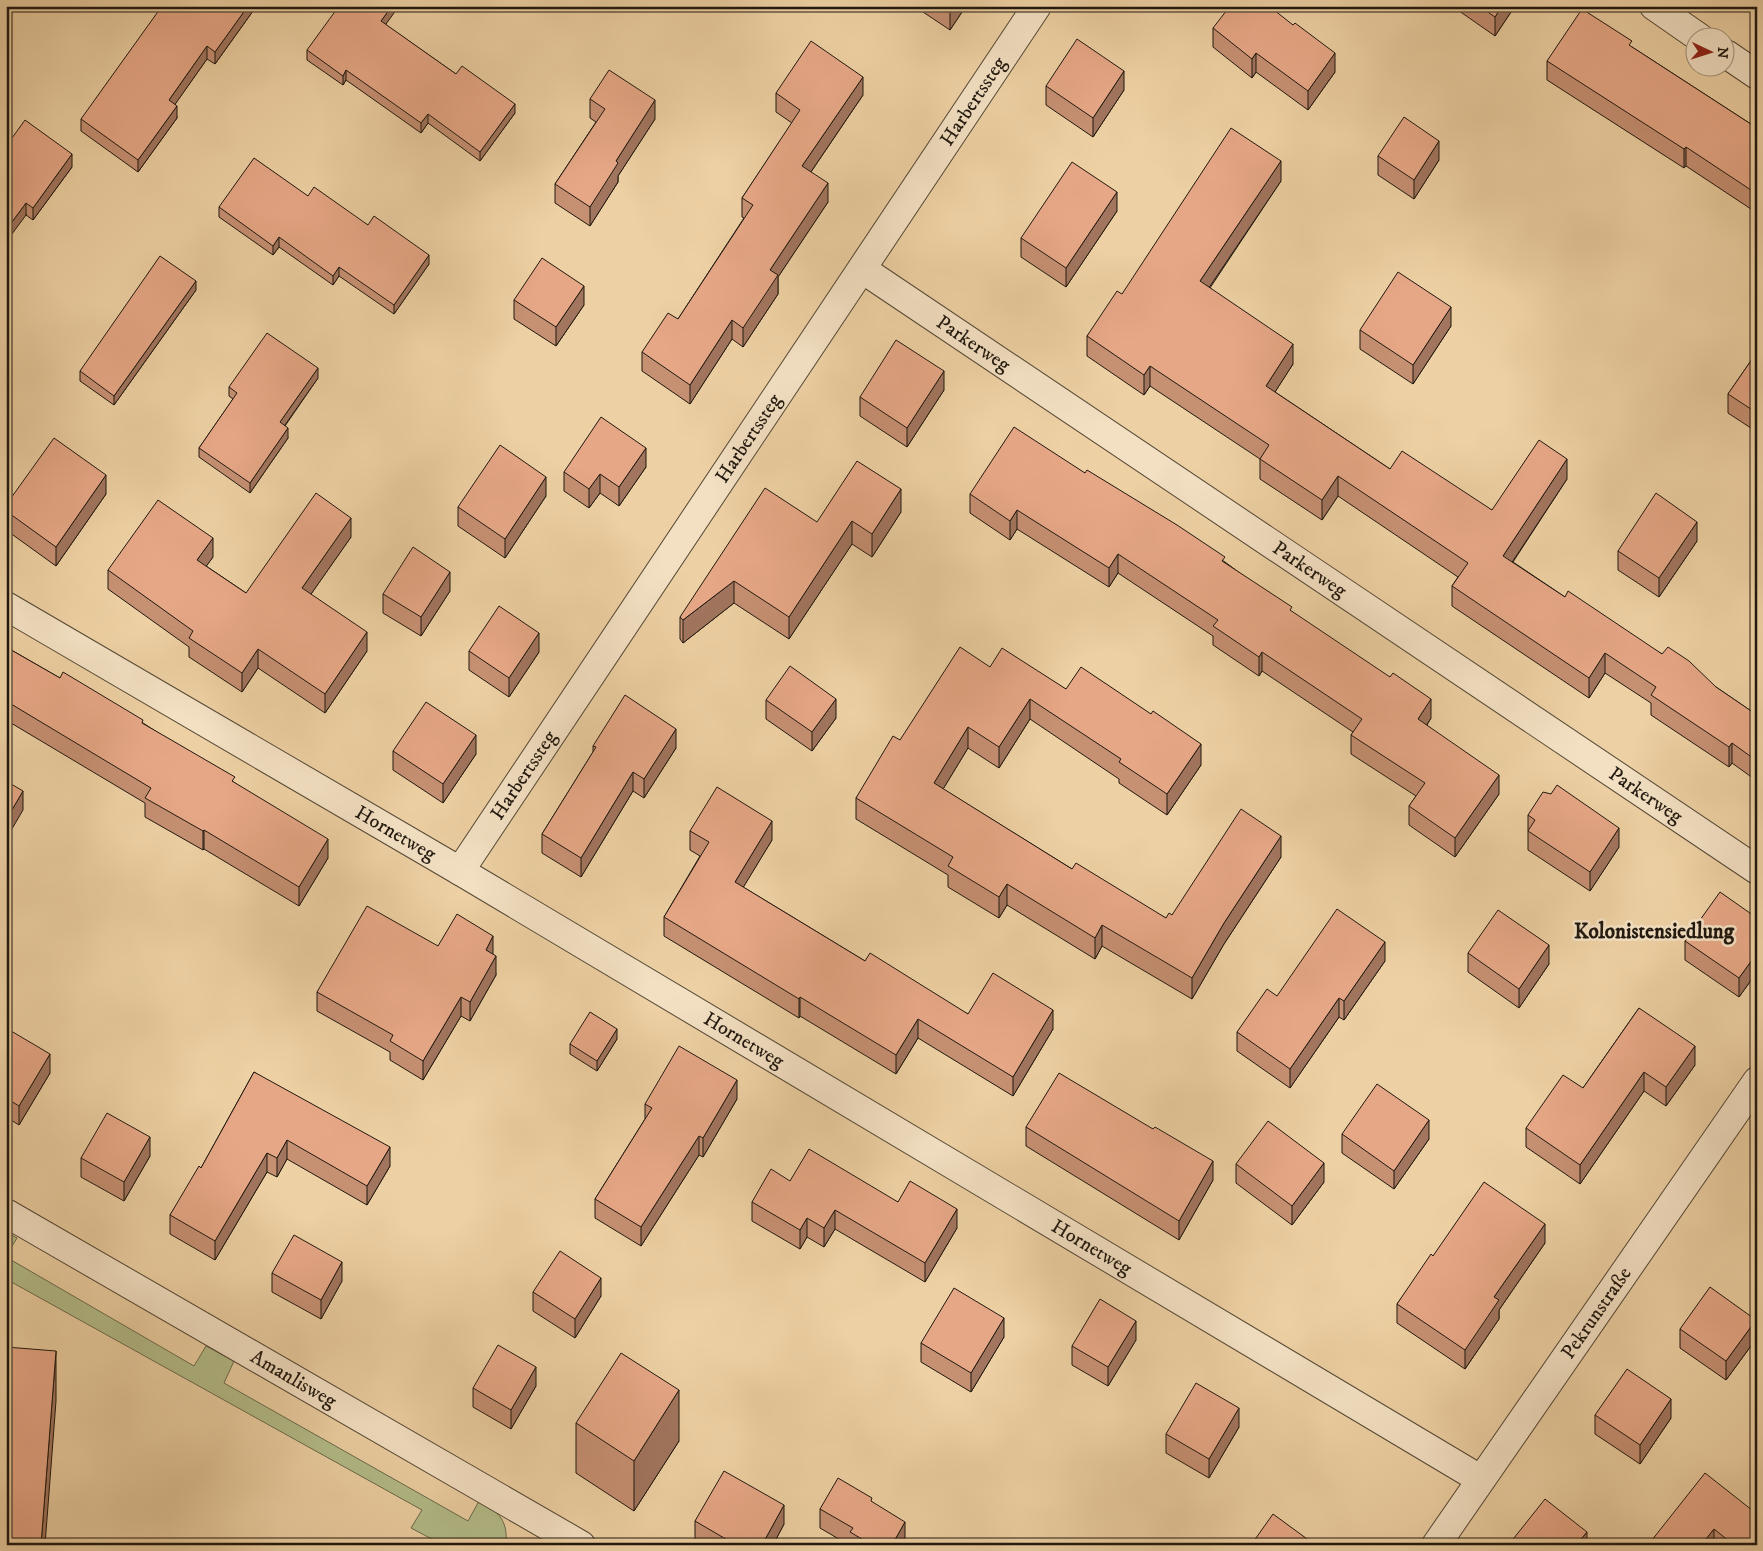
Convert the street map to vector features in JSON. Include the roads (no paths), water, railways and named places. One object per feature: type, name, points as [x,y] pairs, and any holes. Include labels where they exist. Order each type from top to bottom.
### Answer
[{"type":"street","name":"Harbertssteg","points":[[460,871],[1037,6]]},
{"type":"street","points":[[1654,6],[1686,28]]},
{"type":"street","points":[[1736,61],[1757,75]]},
{"type":"street","name":"Parkerweg","points":[[862,269],[1757,870]]},
{"type":"street","name":"Hornetweg","points":[[6,606],[460,871],[1480,1479]]},
{"type":"street","name":"Pekrunstraße","points":[[1436,1545],[1757,1081]]},
{"type":"street","name":"Amanlisweg","points":[[6,1213],[582,1545]]},
{"type":"district","name":"Kolonistensiedlung","points":[[1654,932]]}]
